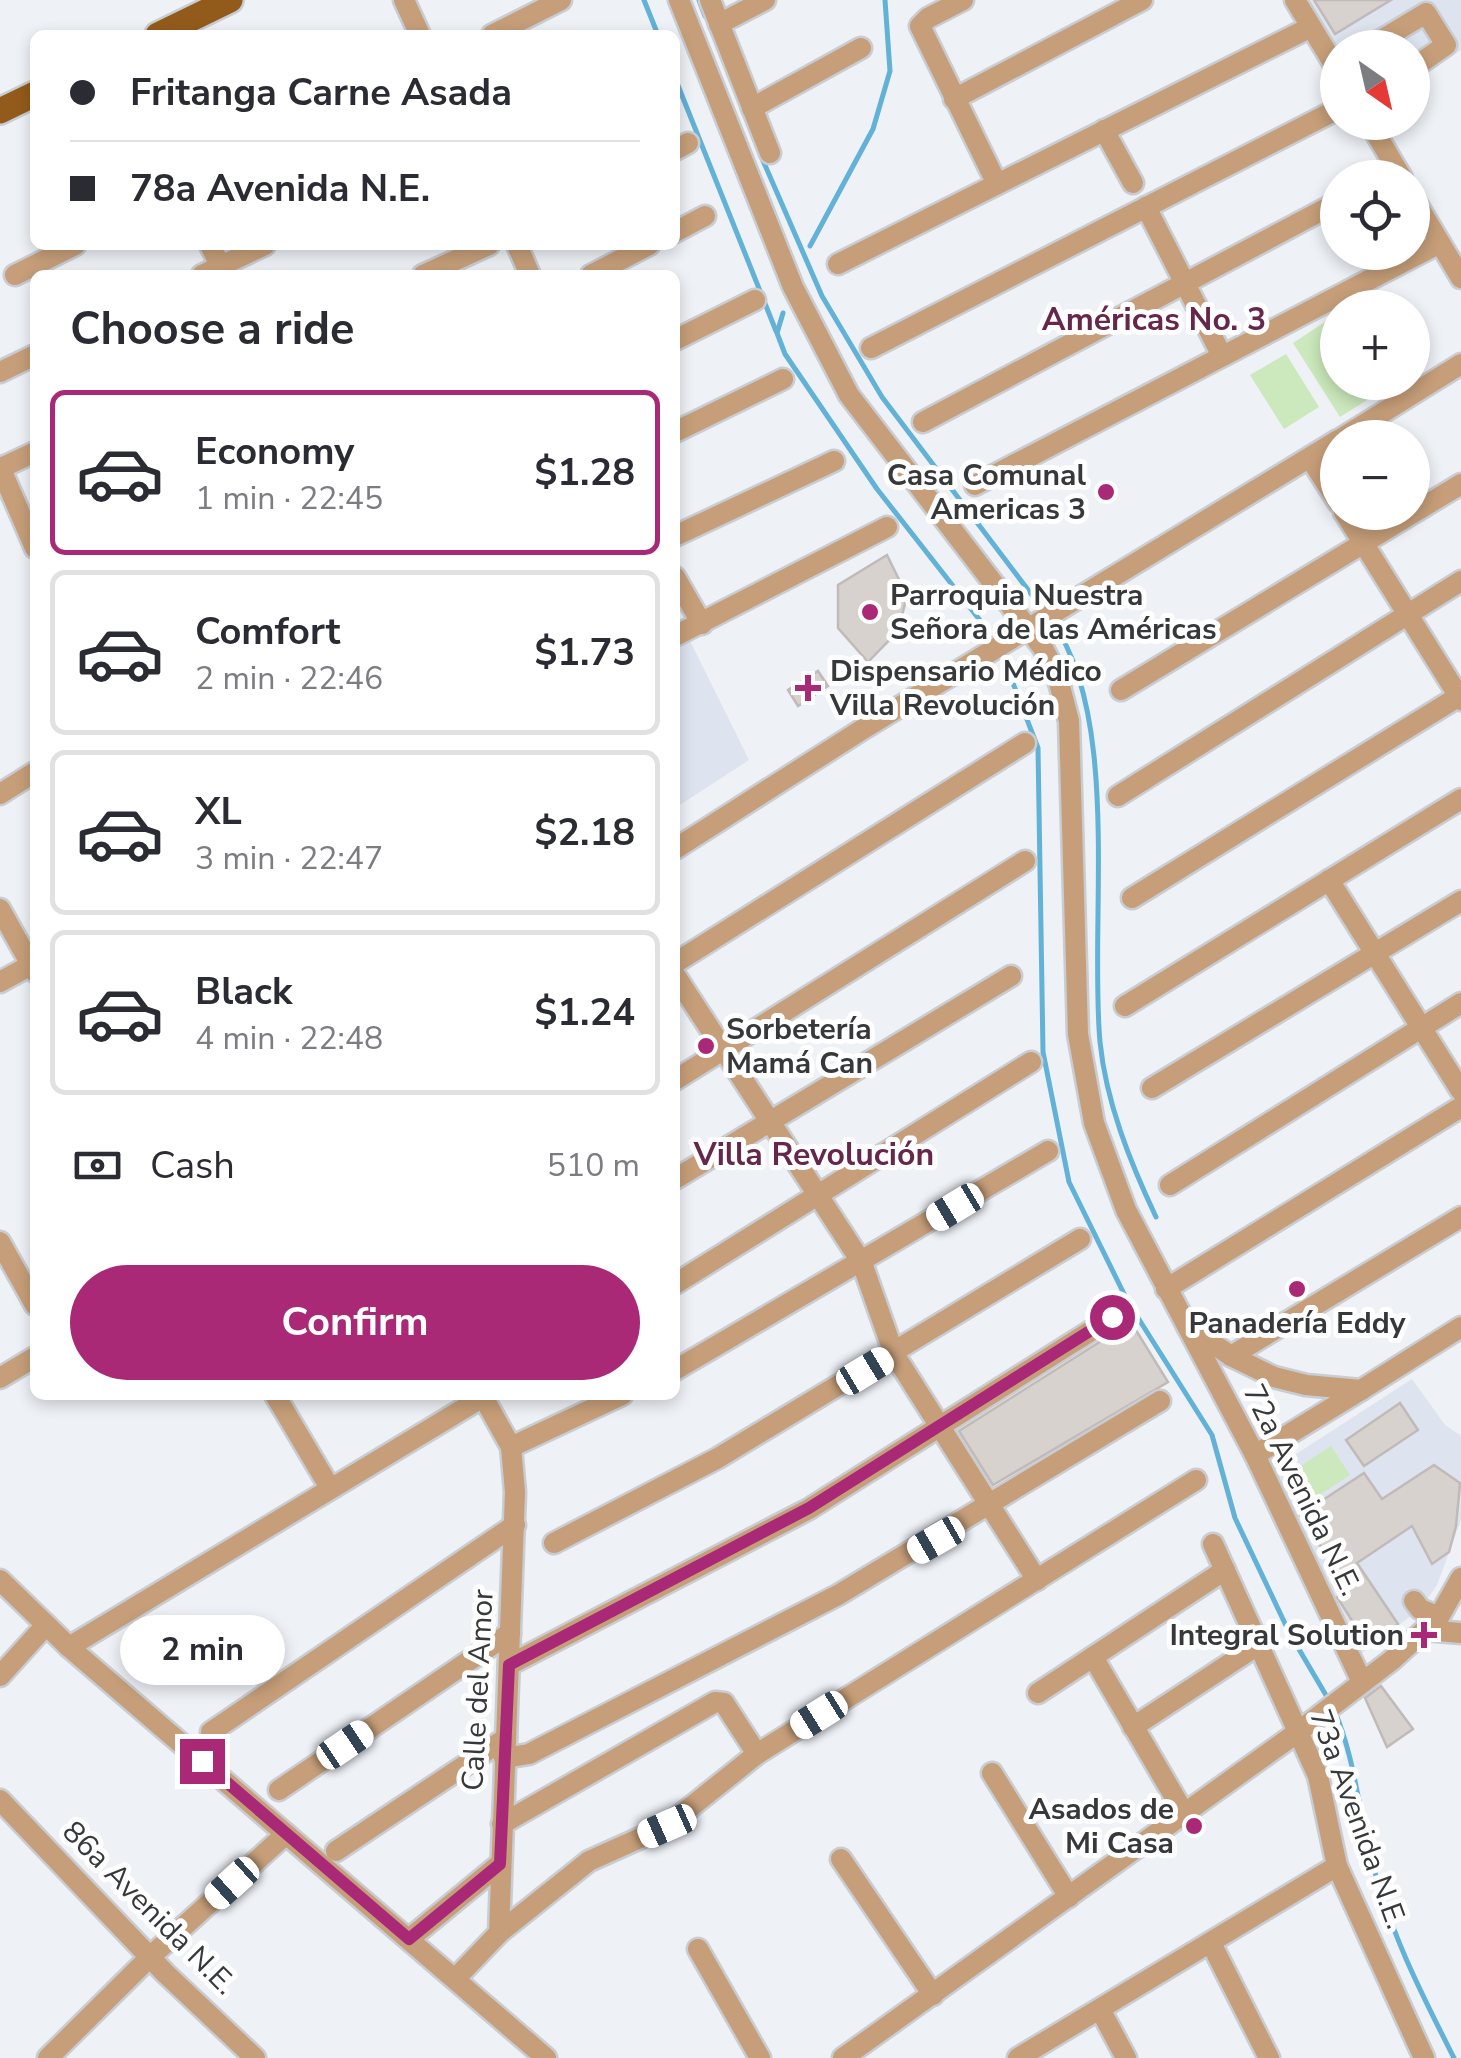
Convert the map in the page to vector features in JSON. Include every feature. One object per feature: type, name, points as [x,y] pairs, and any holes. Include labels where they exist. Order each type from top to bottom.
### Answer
[{"type":"main road","points":[[168,30],[230,0]]},
{"type":"main road","points":[[0,111],[30,96]]},
{"type":"street","points":[[404,0],[418,30]]},
{"type":"street","points":[[502,30],[561,0]]},
{"type":"street","name":"72a Avenida N.E.","points":[[680,0],[793,287],[835,370],[880,441],[1043,622],[1069,721],[1080,1062],[1094,1123],[1126,1210],[1255,1455],[1358,1686]]},
{"type":"street","points":[[710,0],[770,153]]},
{"type":"street","points":[[719,24],[765,0]]},
{"type":"street","points":[[964,0],[920,26],[997,184]]},
{"type":"street","points":[[954,99],[1142,0]]},
{"type":"street","points":[[1295,0],[1320,42]]},
{"type":"street","points":[[1396,30],[1420,15],[1431,15],[1446,46],[1430,57]]},
{"type":"street","points":[[838,264],[1311,27]]},
{"type":"street","points":[[752,108],[862,48]]},
{"type":"street","points":[[871,348],[1320,118]]},
{"type":"street","points":[[1104,130],[1132,183]]},
{"type":"street","points":[[1146,207],[1222,356]]},
{"type":"street","points":[[923,422],[1320,212]]},
{"type":"street","points":[[680,229],[705,216]]},
{"type":"street","points":[[1430,226],[1459,271]]},
{"type":"street","points":[[974,484],[1440,243]]},
{"type":"street","points":[[15,275],[65,250]]},
{"type":"street","points":[[220,270],[256,250]]},
{"type":"street","points":[[434,270],[478,250]]},
{"type":"street","points":[[601,270],[639,250]]},
{"type":"street","points":[[680,338],[755,300]]},
{"type":"street","points":[[0,372],[30,357]]},
{"type":"street","points":[[1371,420],[1461,364]]},
{"type":"street","points":[[680,430],[783,379]]},
{"type":"street","points":[[680,845],[1320,452]]},
{"type":"street","points":[[30,454],[0,467],[30,535]]},
{"type":"street","points":[[1310,458],[1320,474]]},
{"type":"street","points":[[680,534],[834,461]]},
{"type":"street","points":[[1121,690],[1461,484]]},
{"type":"street","points":[[680,634],[888,527]]},
{"type":"street","points":[[1132,898],[1460,698],[1355,530]]},
{"type":"street","points":[[1118,796],[1461,581]]},
{"type":"street","points":[[680,585],[702,624]]},
{"type":"street","points":[[680,960],[1025,742]]},
{"type":"street","points":[[0,794],[30,775]]},
{"type":"street","points":[[1125,1006],[1461,799]]},
{"type":"street","points":[[680,1077],[1025,861]]},
{"type":"street","points":[[1330,880],[1461,1091]]},
{"type":"street","points":[[1152,1088],[1461,901]]},
{"type":"street","points":[[0,909],[30,963]]},
{"type":"street","points":[[0,982],[30,969]]},
{"type":"street","points":[[680,1176],[1011,976]]},
{"type":"street","points":[[680,982],[862,1263],[894,1354],[1037,1580]]},
{"type":"street","points":[[1170,1186],[1461,1003]]},
{"type":"street","points":[[680,1281],[1031,1062]]},
{"type":"street","points":[[1166,1289],[1461,1107]]},
{"type":"street","points":[[680,1367],[1048,1151]]},
{"type":"street","points":[[1232,1356],[1461,1217]]},
{"type":"street","points":[[554,1544],[718,1458],[1080,1239]]},
{"type":"street","points":[[0,1242],[30,1296]]},
{"type":"street","points":[[509,1665],[809,1508],[1112,1317]]},
{"type":"street","points":[[1186,1324],[1232,1356],[1290,1381],[1360,1390]]},
{"type":"street","points":[[1255,1455],[1461,1327]]},
{"type":"street","points":[[0,1378],[30,1360]]},
{"type":"street","points":[[278,1400],[330,1488]]},
{"type":"street","points":[[69,1648],[476,1400]]},
{"type":"street","name":"Calle del Amor","points":[[485,1400],[511,1446],[515,1524],[499,1932]]},
{"type":"street","points":[[511,1446],[611,1400]]},
{"type":"street","points":[[336,1851],[505,1748],[530,1754],[758,1637],[990,1507],[1160,1401]]},
{"type":"street","points":[[456,1978],[499,1932],[588,1861],[667,1826],[757,1754],[1196,1480]]},
{"type":"street","points":[[211,1732],[515,1524]]},
{"type":"street","name":"73a Avenida N.E.","points":[[1214,1544],[1318,1776],[1337,1866],[1424,2058]]},
{"type":"street","points":[[1038,1693],[1225,1570]]},
{"type":"street","points":[[843,2058],[1358,1686],[1432,1624],[1461,1578]]},
{"type":"street","points":[[0,1580],[69,1648],[546,2058]]},
{"type":"street","points":[[1414,1600],[1432,1624],[1461,1633]]},
{"type":"street","points":[[0,1676],[46,1625]]},
{"type":"street","points":[[279,1790],[510,1633]]},
{"type":"street","points":[[1133,1727],[1258,1644]]},
{"type":"street","points":[[1093,1657],[1184,1814]]},
{"type":"street","points":[[502,1824],[715,1702],[724,1703],[757,1754]]},
{"type":"street","points":[[992,1772],[1069,1897]]},
{"type":"street","name":"86a Avenida N.E.","points":[[0,1800],[255,2058]]},
{"type":"street","points":[[48,2058],[151,1956],[286,1834]]},
{"type":"street","points":[[842,1859],[933,1995]]},
{"type":"street","points":[[409,1939],[500,1864]]},
{"type":"street","points":[[1018,2058],[1337,1866]]},
{"type":"street","points":[[1211,1943],[1269,2058]]},
{"type":"street","points":[[698,1948],[760,2058]]},
{"type":"street","points":[[1100,2011],[1126,2058]]},
{"type":"shaded area","points":[[1296,0],[1461,0],[1461,50],[1430,70],[1430,30],[1320,30],[1320,41]]},
{"type":"shaded area","points":[[688,637],[749,760],[680,805],[680,641]]},
{"type":"shaded area","points":[[1412,1379],[1445,1425],[1461,1436],[1461,1520],[1437,1585],[1420,1609],[1362,1653],[1273,1469]]},
{"type":"green space","points":[[1320,325],[1320,386],[1293,343]]},
{"type":"green space","points":[[1286,354],[1319,407],[1284,429],[1250,375]]},
{"type":"green space","points":[[1329,400],[1367,400],[1340,417]]},
{"type":"green space","points":[[1331,1446],[1350,1475],[1303,1506],[1284,1477]]},
{"type":"building","points":[[1314,0],[1391,0],[1342,30],[1333,30]]},
{"type":"building","name":"Parroquia Nuestra Señora de las Américas","points":[[887,555],[907,596],[898,631],[868,662],[838,628],[838,585]]},
{"type":"building","name":"Dispensario Médico Villa Revolución","points":[[818,671],[828,686],[798,706],[788,690]]},
{"type":"building","points":[[1129,1319],[1168,1382],[993,1485],[959,1431],[1120,1329]]},
{"type":"building","points":[[1400,1403],[1418,1430],[1364,1466],[1346,1440]]},
{"type":"building","points":[[1434,1465],[1460,1483],[1449,1552],[1432,1564],[1412,1526],[1357,1563],[1398,1624],[1367,1644],[1337,1597],[1340,1595],[1333,1585],[1342,1579],[1300,1515],[1364,1473],[1382,1499]]},
{"type":"building","points":[[1381,1686],[1413,1729],[1387,1747],[1365,1698]]},
{"type":"waterway","points":[[644,0],[656,30]]},
{"type":"waterway","points":[[699,0],[705,16]]},
{"type":"waterway","points":[[810,246],[873,129],[890,71],[885,0]]},
{"type":"waterway","points":[[680,91],[776,331]]},
{"type":"waterway","points":[[761,156],[822,296],[882,397],[1044,611]]},
{"type":"waterway","points":[[783,313],[777,333],[785,354],[877,489],[986,628]]},
{"type":"waterway","points":[[1051,620],[1073,661],[1087,710],[1095,764],[1098,993],[1103,1064],[1120,1131],[1156,1217]]},
{"type":"waterway","points":[[1001,652],[1038,748],[1043,1052],[1069,1182],[1128,1302],[1212,1435],[1235,1518],[1290,1634],[1330,1702]]},
{"type":"waterway","points":[[1335,1712],[1386,1906],[1417,1983],[1454,2058]]},
{"type":"place","name":"Casa Comunal Americas 3","points":[[1106,492]]},
{"type":"place","name":"Parroquia Nuestra Señora de las Américas","points":[[870,612]]},
{"type":"place","name":"Dispensario Médico Villa Revolución","points":[[808,688]]},
{"type":"place","name":"Sorbetería Mamá Can","points":[[706,1046]]},
{"type":"place","name":"Panadería Eddy","points":[[1297,1289]]},
{"type":"place","name":"Integral Solution","points":[[1424,1635]]},
{"type":"place","name":"Asados de Mi Casa","points":[[1194,1826]]},
{"type":"district","name":"Américas No. 3","points":[[1154,319]]},
{"type":"district","name":"Villa Revolución","points":[[814,1154]]},
{"type":"route","points":[[202,1761],[409,1939],[500,1864],[509,1665],[809,1508],[1112,1317]]}]
